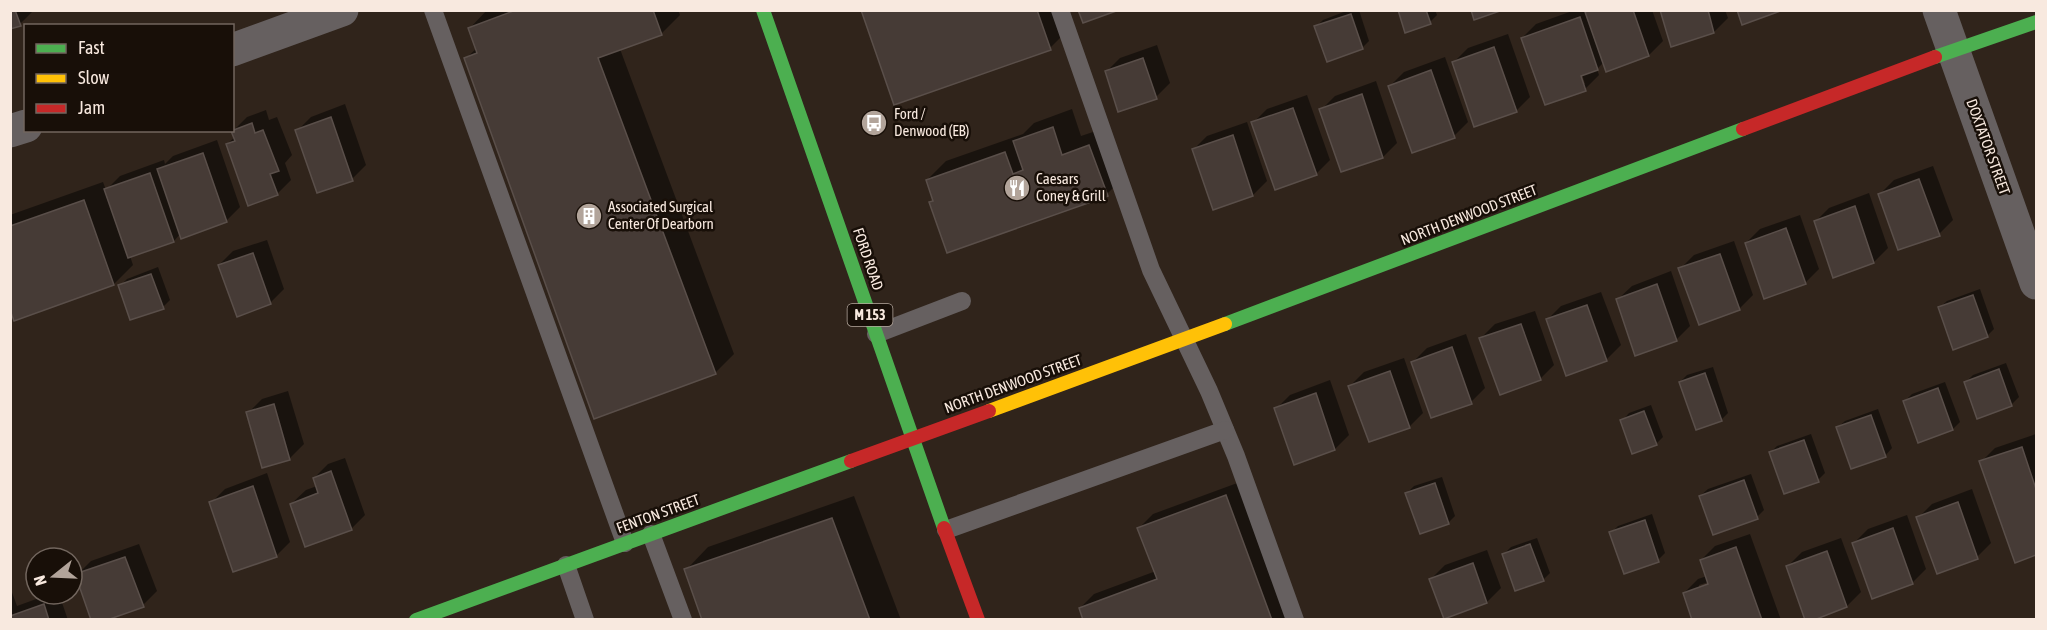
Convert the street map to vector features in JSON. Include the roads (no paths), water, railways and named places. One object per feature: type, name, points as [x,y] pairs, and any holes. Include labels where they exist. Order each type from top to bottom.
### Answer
[{"type":"street","points":[[234,49],[342,10]]},
{"type":"street","name":"FORD ROAD","points":[[763,10],[912,439],[978,620]]},
{"type":"street","name":"DOXTATOR STREET","points":[[1939,10],[2037,283]]},
{"type":"street","name":"NORTH DENWOOD STREET","points":[[912,439],[1886,76],[2037,22]]},
{"type":"street","name":"FENTON STREET","points":[[416,620],[912,439]]},
{"type":"lane","points":[[433,10],[625,543]]},
{"type":"lane","points":[[1060,10],[1151,270],[1185,339],[1224,430],[1295,620]]},
{"type":"lane","points":[[876,334],[962,301]]},
{"type":"lane","points":[[946,530],[1224,430]]},
{"type":"lane","points":[[651,534],[683,620]]},
{"type":"lane","points":[[566,565],[585,620]]},
{"type":"place","name":"Ford / Denwood (EB)","points":[[874,123]]},
{"type":"place","name":"Caesars Coney & Grill","points":[[1017,188]]},
{"type":"place","name":"Associated Surgical Center Of Dearborn","points":[[589,216]]}]
